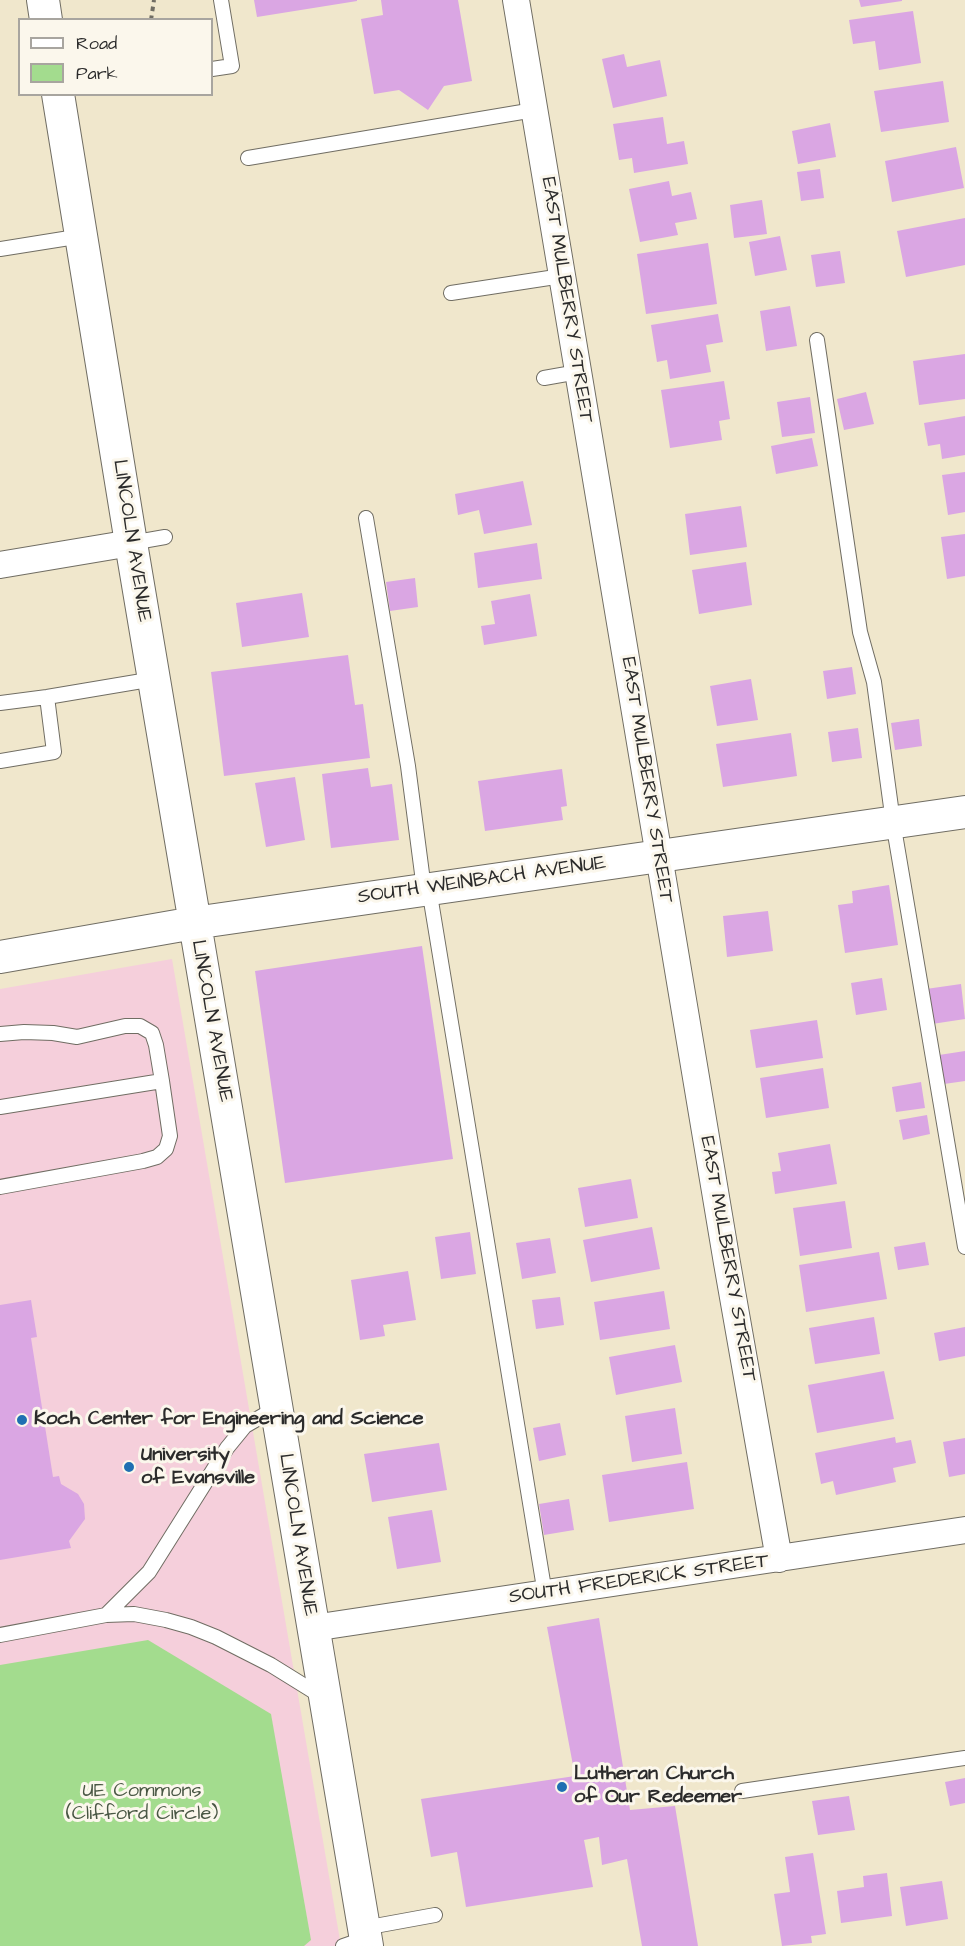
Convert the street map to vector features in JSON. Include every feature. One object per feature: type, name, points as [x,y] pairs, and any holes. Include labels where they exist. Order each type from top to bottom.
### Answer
[{"type":"street","points":[[43,0],[46,18]]},
{"type":"street","name":"EAST MULBERRY STREET","points":[[516,0],[779,1559]]},
{"type":"street","name":"LINCOLN AVENUE","points":[[58,96],[194,923],[325,1698],[360,1939]]},
{"type":"street","points":[[0,565],[131,543]]},
{"type":"street","name":"SOUTH WEINBACH AVENUE","points":[[0,957],[194,923],[965,812]]},
{"type":"street","name":"SOUTH FREDERICK STREET","points":[[313,1628],[965,1530]]},
{"type":"lane","points":[[213,69],[232,66],[221,0]]},
{"type":"lane","points":[[248,158],[534,110]]},
{"type":"lane","points":[[0,249],[82,236]]},
{"type":"lane","points":[[451,293],[562,276]]},
{"type":"lane","points":[[817,340],[860,632],[874,682],[893,822],[965,1247]]},
{"type":"lane","points":[[544,378],[578,372]]},
{"type":"lane","points":[[366,518],[408,766],[424,889],[431,901],[545,1594]]},
{"type":"lane","points":[[131,543],[165,537]]},
{"type":"lane","points":[[0,703],[46,698],[154,679]]},
{"type":"lane","points":[[0,761],[54,752],[46,698]]},
{"type":"lane","points":[[0,1034],[53,1033],[77,1037],[125,1026],[140,1026],[152,1033],[156,1045],[170,1136],[166,1149],[157,1157],[0,1187]]},
{"type":"lane","points":[[0,1107],[162,1081]]},
{"type":"lane","points":[[106,1615],[149,1572],[227,1448],[245,1426],[276,1408]]},
{"type":"lane","points":[[0,1635],[106,1615],[134,1614],[166,1620],[216,1637],[271,1665],[325,1698]]},
{"type":"lane","points":[[742,1791],[965,1758]]},
{"type":"lane","points":[[360,1939],[435,1915]]},
{"type":"path","points":[[151,18],[154,0]]},
{"type":"shaded area","name":"University of Evansville","points":[[172,959],[341,1946],[0,1946],[0,989]]},
{"type":"green space","name":"UE Commons (Clifford Circle)","points":[[148,1640],[271,1714],[311,1940],[304,1946],[0,1946],[0,1665]]},
{"type":"building","points":[[254,0],[357,0],[357,1],[257,17]]},
{"type":"building","points":[[381,0],[458,0],[472,81],[444,86],[428,110],[399,90],[374,94],[361,19],[383,15]]},
{"type":"building","points":[[859,0],[902,0],[902,1],[861,7]]},
{"type":"building","points":[[913,11],[921,63],[879,70],[875,41],[853,44],[849,20]]},
{"type":"building","points":[[624,54],[627,67],[660,60],[667,96],[613,108],[602,59]]},
{"type":"building","points":[[943,81],[949,122],[881,132],[874,91]]},
{"type":"building","points":[[663,117],[667,144],[684,141],[688,164],[634,173],[632,158],[619,160],[613,124]]},
{"type":"building","points":[[830,123],[836,157],[798,164],[792,131]]},
{"type":"building","points":[[956,147],[964,188],[892,202],[885,161]]},
{"type":"building","points":[[820,169],[824,198],[801,201],[797,172]]},
{"type":"building","points":[[669,181],[672,196],[691,192],[697,219],[675,223],[678,235],[640,242],[629,189]]},
{"type":"building","points":[[762,200],[767,234],[734,238],[730,205]]},
{"type":"building","points":[[965,218],[965,265],[906,277],[897,231]]},
{"type":"building","points":[[780,236],[787,270],[755,276],[749,242]]},
{"type":"building","points":[[708,243],[717,304],[646,314],[637,254]]},
{"type":"building","points":[[840,251],[845,283],[816,287],[811,255]]},
{"type":"building","points":[[790,306],[797,346],[766,351],[760,311]]},
{"type":"building","points":[[718,314],[723,342],[706,345],[711,372],[670,379],[667,360],[657,362],[651,325]]},
{"type":"building","points":[[965,354],[965,399],[919,405],[913,361]]},
{"type":"building","points":[[724,381],[730,419],[719,421],[722,440],[670,448],[661,390]]},
{"type":"building","points":[[866,392],[874,424],[844,430],[837,399]]},
{"type":"building","points":[[810,397],[815,433],[782,437],[777,402]]},
{"type":"building","points":[[965,416],[965,455],[942,459],[940,444],[928,446],[924,423]]},
{"type":"building","points":[[812,438],[818,466],[776,474],[771,446]]},
{"type":"building","points":[[965,472],[965,512],[948,515],[942,475]]},
{"type":"building","points":[[523,481],[532,525],[484,534],[479,510],[458,515],[455,494]]},
{"type":"building","points":[[741,506],[747,547],[690,555],[685,514]]},
{"type":"building","points":[[965,534],[965,576],[947,579],[941,537]]},
{"type":"building","points":[[537,543],[542,579],[478,588],[474,553]]},
{"type":"building","points":[[746,562],[752,605],[699,614],[692,570]]},
{"type":"building","points":[[415,578],[418,607],[390,611],[386,582]]},
{"type":"building","points":[[302,593],[309,637],[242,647],[236,603]]},
{"type":"building","points":[[530,594],[537,636],[484,645],[481,626],[495,624],[491,601]]},
{"type":"building","points":[[348,655],[355,705],[363,704],[370,758],[224,776],[211,672]]},
{"type":"building","points":[[852,667],[856,694],[827,699],[823,671]]},
{"type":"building","points":[[751,679],[758,720],[717,726],[710,686]]},
{"type":"building","points":[[919,719],[922,746],[895,750],[891,723]]},
{"type":"building","points":[[858,728],[862,758],[832,762],[828,732]]},
{"type":"building","points":[[791,733],[797,776],[723,787],[716,744]]},
{"type":"building","points":[[368,768],[371,787],[392,784],[399,840],[331,848],[322,774]]},
{"type":"building","points":[[562,769],[567,806],[561,807],[563,820],[485,831],[478,781]]},
{"type":"building","points":[[295,777],[305,840],[266,847],[255,783]]},
{"type":"building","points":[[889,885],[898,945],[845,953],[838,905],[853,903],[852,891]]},
{"type":"building","points":[[768,911],[773,951],[727,957],[723,916]]},
{"type":"building","points":[[422,946],[453,1159],[285,1183],[255,971]]},
{"type":"building","points":[[882,978],[887,1010],[856,1015],[851,983]]},
{"type":"building","points":[[961,984],[965,1019],[932,1024],[926,989]]},
{"type":"building","points":[[817,1020],[823,1058],[756,1068],[750,1030]]},
{"type":"building","points":[[965,1051],[965,1081],[944,1084],[939,1055]]},
{"type":"building","points":[[823,1068],[829,1108],[766,1118],[760,1078]]},
{"type":"building","points":[[921,1082],[925,1108],[896,1112],[892,1087]]},
{"type":"building","points":[[927,1115],[930,1134],[903,1140],[899,1120]]},
{"type":"building","points":[[830,1144],[837,1184],[775,1194],[772,1172],[781,1171],[778,1153]]},
{"type":"building","points":[[631,1179],[638,1218],[585,1227],[578,1188]]},
{"type":"building","points":[[845,1201],[852,1248],[800,1256],[793,1208]]},
{"type":"building","points":[[652,1227],[660,1269],[591,1282],[583,1240]]},
{"type":"building","points":[[470,1232],[476,1274],[441,1279],[435,1237]]},
{"type":"building","points":[[550,1238],[556,1273],[522,1279],[516,1243]]},
{"type":"building","points":[[925,1242],[929,1265],[898,1270],[894,1247]]},
{"type":"building","points":[[879,1252],[887,1299],[806,1312],[799,1265]]},
{"type":"building","points":[[408,1271],[416,1320],[383,1325],[385,1336],[360,1340],[351,1280]]},
{"type":"building","points":[[664,1291],[670,1329],[600,1340],[594,1302]]},
{"type":"building","points":[[560,1297],[564,1325],[536,1329],[532,1300]]},
{"type":"building","name":"Koch Center for Engineering and Science","points":[[31,1300],[37,1337],[31,1338],[53,1477],[59,1476],[61,1484],[78,1494],[84,1504],[85,1519],[69,1541],[71,1548],[0,1560],[0,1305]]},
{"type":"building","points":[[874,1317],[880,1354],[815,1364],[809,1328]]},
{"type":"building","points":[[965,1327],[965,1356],[939,1361],[934,1333]]},
{"type":"building","points":[[675,1345],[682,1382],[616,1395],[609,1357]]},
{"type":"building","points":[[884,1371],[894,1419],[817,1433],[808,1385]]},
{"type":"building","points":[[675,1408],[682,1454],[632,1462],[625,1416]]},
{"type":"building","points":[[560,1423],[566,1455],[539,1461],[533,1428]]},
{"type":"building","points":[[895,1437],[896,1443],[911,1440],[916,1463],[893,1468],[896,1482],[836,1495],[833,1481],[821,1484],[815,1453]]},
{"type":"building","points":[[965,1438],[965,1474],[949,1477],[943,1442]]},
{"type":"building","points":[[439,1443],[447,1490],[372,1502],[364,1454]]},
{"type":"building","points":[[687,1462],[694,1509],[609,1522],[602,1475]]},
{"type":"building","points":[[569,1499],[574,1530],[544,1535],[539,1504]]},
{"type":"building","points":[[432,1510],[441,1562],[397,1569],[388,1517]]},
{"type":"building","name":"Lutheran Church of Our Redeemer","points":[[599,1618],[630,1810],[675,1806],[698,1946],[642,1946],[627,1859],[602,1865],[599,1837],[584,1840],[593,1887],[466,1907],[457,1852],[431,1857],[421,1799],[575,1776],[547,1627]]},
{"type":"building","points":[[965,1778],[965,1803],[950,1806],[945,1782]]},
{"type":"building","points":[[849,1796],[855,1830],[818,1835],[812,1801]]},
{"type":"building","points":[[813,1853],[826,1934],[811,1936],[812,1943],[782,1946],[774,1894],[790,1892],[785,1857]]},
{"type":"building","points":[[887,1873],[892,1916],[841,1923],[837,1891],[864,1887],[863,1876]]},
{"type":"building","points":[[942,1881],[948,1919],[906,1926],[900,1887]]},
{"type":"place","name":"Koch Center for Engineering and Science","points":[[22,1420]]},
{"type":"place","name":"University of Evansville","points":[[129,1467]]},
{"type":"place","name":"Lutheran Church of Our Redeemer","points":[[562,1787]]}]
